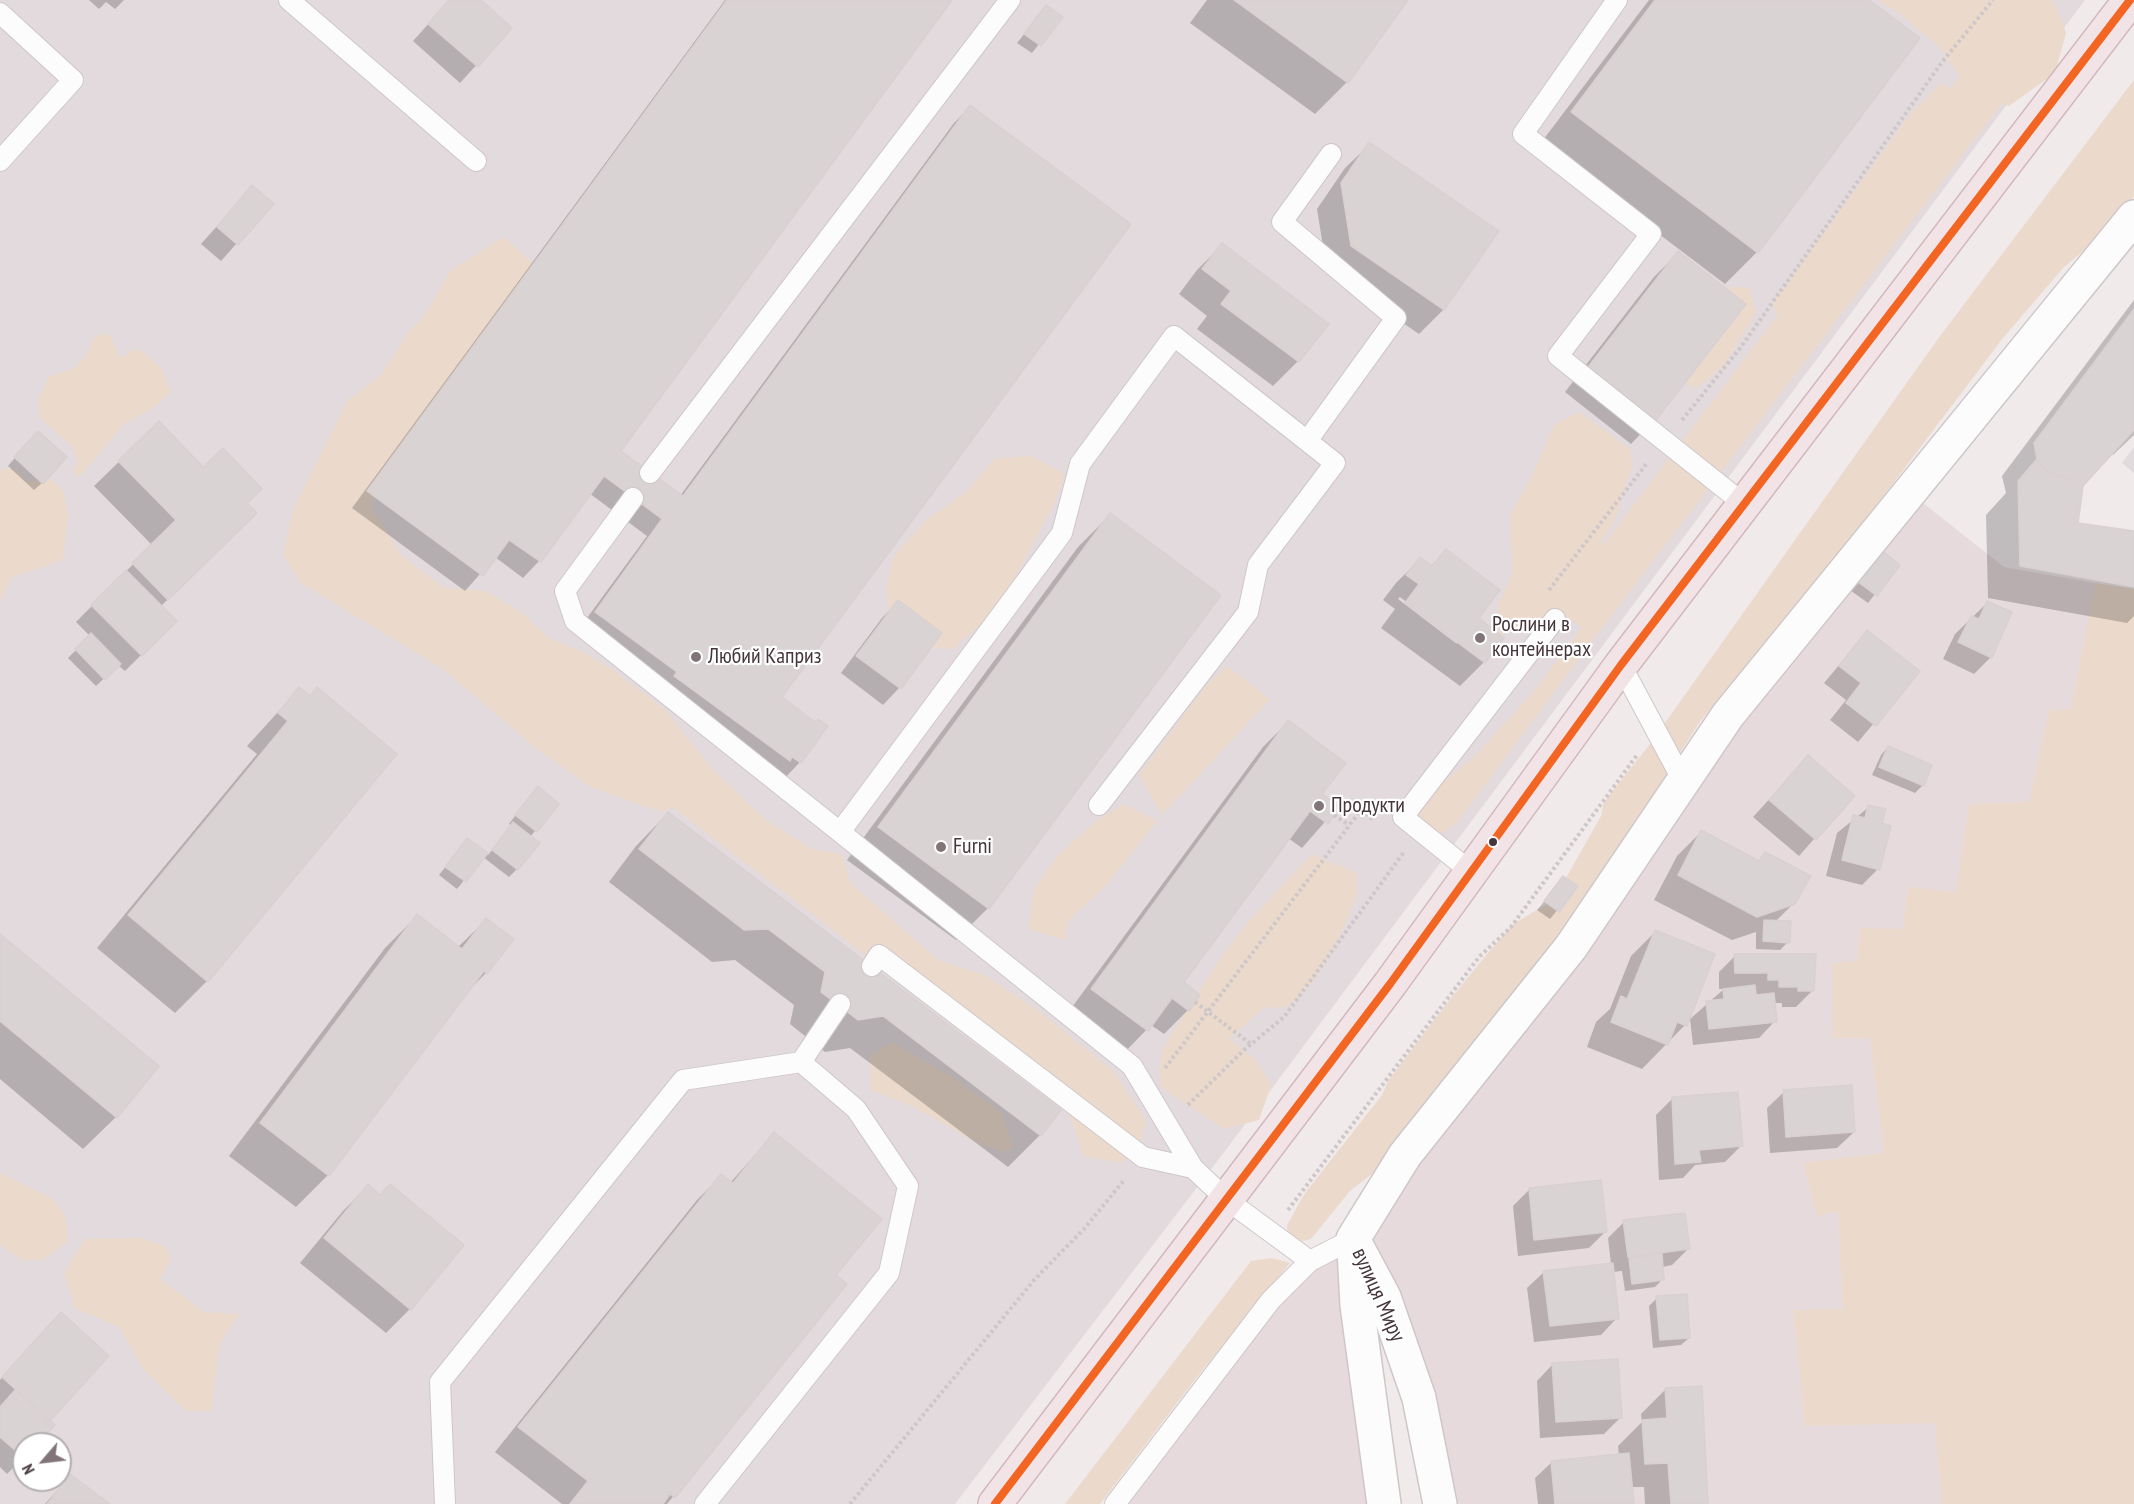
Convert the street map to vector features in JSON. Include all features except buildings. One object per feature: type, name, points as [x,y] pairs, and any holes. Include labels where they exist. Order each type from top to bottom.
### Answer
[{"type":"main road","points":[[995,1504],[1390,984],[1621,664],[2130,0]]},
{"type":"street","points":[[1353,1239],[1405,1155],[1571,947],[1728,714],[2134,217]]},
{"type":"street","name":"вулиця Миру","points":[[1353,1239],[1357,1305],[1384,1504]]},
{"type":"street","name":"вулиця Миру","points":[[1353,1239],[1384,1297],[1419,1398],[1440,1504]]},
{"type":"lane","points":[[289,0],[476,161]]},
{"type":"lane","points":[[650,473],[1010,0]]},
{"type":"lane","points":[[1617,0],[1523,134],[1651,234],[1558,356],[1744,504]]},
{"type":"lane","points":[[0,13],[73,80],[0,161]]},
{"type":"lane","points":[[1306,441],[1396,318],[1282,222],[1331,154]]},
{"type":"lane","points":[[840,832],[1062,533],[1080,464],[1174,336],[1335,463],[1258,565],[1248,612],[1099,805]]},
{"type":"lane","points":[[633,498],[564,591],[574,621],[1132,1066],[1193,1168],[1227,1200],[1310,1262]]},
{"type":"lane","points":[[1470,871],[1403,817],[1555,618]]},
{"type":"lane","points":[[1621,664],[1683,781]]},
{"type":"lane","points":[[872,966],[879,955],[1143,1157],[1193,1168]]},
{"type":"lane","points":[[446,1504],[440,1382],[683,1080],[801,1062],[840,1004]]},
{"type":"lane","points":[[705,1504],[889,1273],[908,1186],[856,1109],[801,1062]]},
{"type":"lane","points":[[1115,1504],[1271,1300],[1310,1262],[1353,1239]]},
{"type":"path","points":[[1555,618],[1539,605],[1607,513],[1741,347],[1942,62],[1993,0]]},
{"type":"path","points":[[1270,1233],[1479,957],[1512,927],[1656,730]]},
{"type":"path","points":[[1148,1093],[1361,810],[1382,827]]},
{"type":"path","points":[[1334,815],[1349,825]]},
{"type":"path","points":[[1167,1125],[1251,1044],[1284,1017],[1420,831]]},
{"type":"path","points":[[1195,1002],[1251,1044]]},
{"type":"path","points":[[850,1504],[1035,1279],[1084,1229],[1143,1157]]},
{"type":"shaded area","points":[[0,0],[2085,0],[1234,1139],[955,1504],[0,1504]]},
{"type":"shaded area","points":[[1877,0],[2049,0],[2055,3],[2066,33],[2055,73],[2009,106],[2002,103],[1595,637],[1456,824],[1444,832],[1429,836],[1422,835],[1415,812],[1439,785],[1473,758],[1534,691],[1582,627],[1555,610],[1534,626],[1500,635],[1498,606],[1512,573],[1510,516],[1535,469],[1554,425],[1579,412],[1630,449],[1632,466],[1614,522],[1601,541],[1603,545],[1778,315],[1772,304],[1911,113],[1942,83],[1950,89],[1960,77],[1939,47],[1898,12]]},
{"type":"shaded area","points":[[2134,80],[2134,196],[2115,224],[2063,268],[2003,338],[1795,613],[1701,720],[1575,917],[1387,1162],[1350,1191],[1311,1239],[1298,1242],[1288,1236],[1287,1225],[1305,1193],[1382,1095],[1388,1081],[1482,960],[1513,924],[1547,904],[1559,912],[1578,887],[1566,878],[1601,816],[1604,802],[1650,744],[1940,336]]},
{"type":"shaded area","points":[[504,237],[533,264],[524,302],[472,347],[384,469],[371,507],[402,556],[444,588],[486,591],[522,613],[549,638],[585,653],[611,669],[663,708],[711,768],[766,820],[812,849],[841,854],[850,883],[938,960],[986,976],[1041,1013],[1113,1071],[1146,1121],[1141,1140],[1122,1163],[1083,1156],[1068,1110],[671,806],[666,811],[649,808],[589,786],[537,749],[443,669],[301,583],[283,555],[293,509],[347,401],[381,375],[410,330],[423,318],[451,270]]},
{"type":"shaded area","points":[[1726,287],[1750,288],[1756,313],[1723,366],[1697,388],[1689,386],[1675,358]]},
{"type":"shaded area","points":[[101,334],[110,335],[120,358],[134,350],[143,351],[161,368],[171,392],[152,409],[125,423],[78,478],[73,471],[78,463],[72,446],[40,418],[37,401],[49,377],[74,368],[86,356],[93,339]]},
{"type":"shaded area","points":[[2134,447],[2134,473],[2122,463]]},
{"type":"shaded area","points":[[1031,456],[1065,474],[1054,504],[1000,605],[953,649],[932,648],[942,633],[898,600],[889,612],[886,587],[893,557],[925,521],[967,491],[994,459]]},
{"type":"shaded area","points":[[2,469],[17,469],[26,482],[51,479],[63,491],[68,515],[63,560],[12,577],[0,602],[0,476]]},
{"type":"shaded area","points":[[1909,492],[2004,567],[2134,590],[2134,1504],[1440,1504],[1354,1241],[1384,1504],[1115,1504],[1271,1300],[1353,1239]]},
{"type":"shaded area","points":[[2095,583],[2134,589],[2134,1504],[1942,1504],[1935,1423],[1805,1426],[1793,1310],[1843,1309],[1838,1211],[1817,1216],[1803,1163],[1884,1153],[1870,1038],[1833,1038],[1832,963],[1857,961],[1860,928],[1903,929],[1908,887],[1956,892],[1969,804],[2029,802],[2049,710],[2071,709]]},
{"type":"shaded area","points":[[1227,666],[1270,699],[1162,815],[1139,775],[1205,687]]},
{"type":"shaded area","points":[[1124,804],[1157,821],[1108,883],[1067,922],[1066,940],[1028,929],[1034,889],[1057,856],[1096,821]]},
{"type":"shaded area","points":[[1312,854],[1357,873],[1356,897],[1340,935],[1313,982],[1287,1007],[1263,1008],[1229,1039],[1255,1059],[1271,1085],[1259,1120],[1224,1129],[1159,1086],[1161,1051],[1217,963],[1248,922]]},
{"type":"shaded area","points":[[892,1042],[949,1075],[1001,1112],[1014,1148],[1002,1152],[974,1141],[912,1106],[871,1090],[870,1056]]},
{"type":"shaded area","points":[[0,1173],[53,1199],[66,1218],[68,1241],[42,1260],[22,1260],[0,1245]]},
{"type":"shaded area","points":[[143,1238],[166,1247],[171,1259],[160,1279],[204,1312],[239,1314],[220,1343],[211,1411],[186,1411],[143,1369],[119,1327],[75,1308],[64,1273],[85,1239]]},
{"type":"shaded area","points":[[1272,1258],[1290,1263],[1196,1378],[1100,1504],[1065,1504],[1251,1261]]},
{"type":"transit line","points":[[995,1504],[1390,984],[1621,665],[2130,0]]},
{"type":"place","name":"Рослини в контейнерах","points":[[1480,638]]},
{"type":"place","name":"Любий Каприз","points":[[696,657]]},
{"type":"place","name":"Продукти","points":[[1319,806]]},
{"type":"place","name":"Furni","points":[[941,847]]}]
